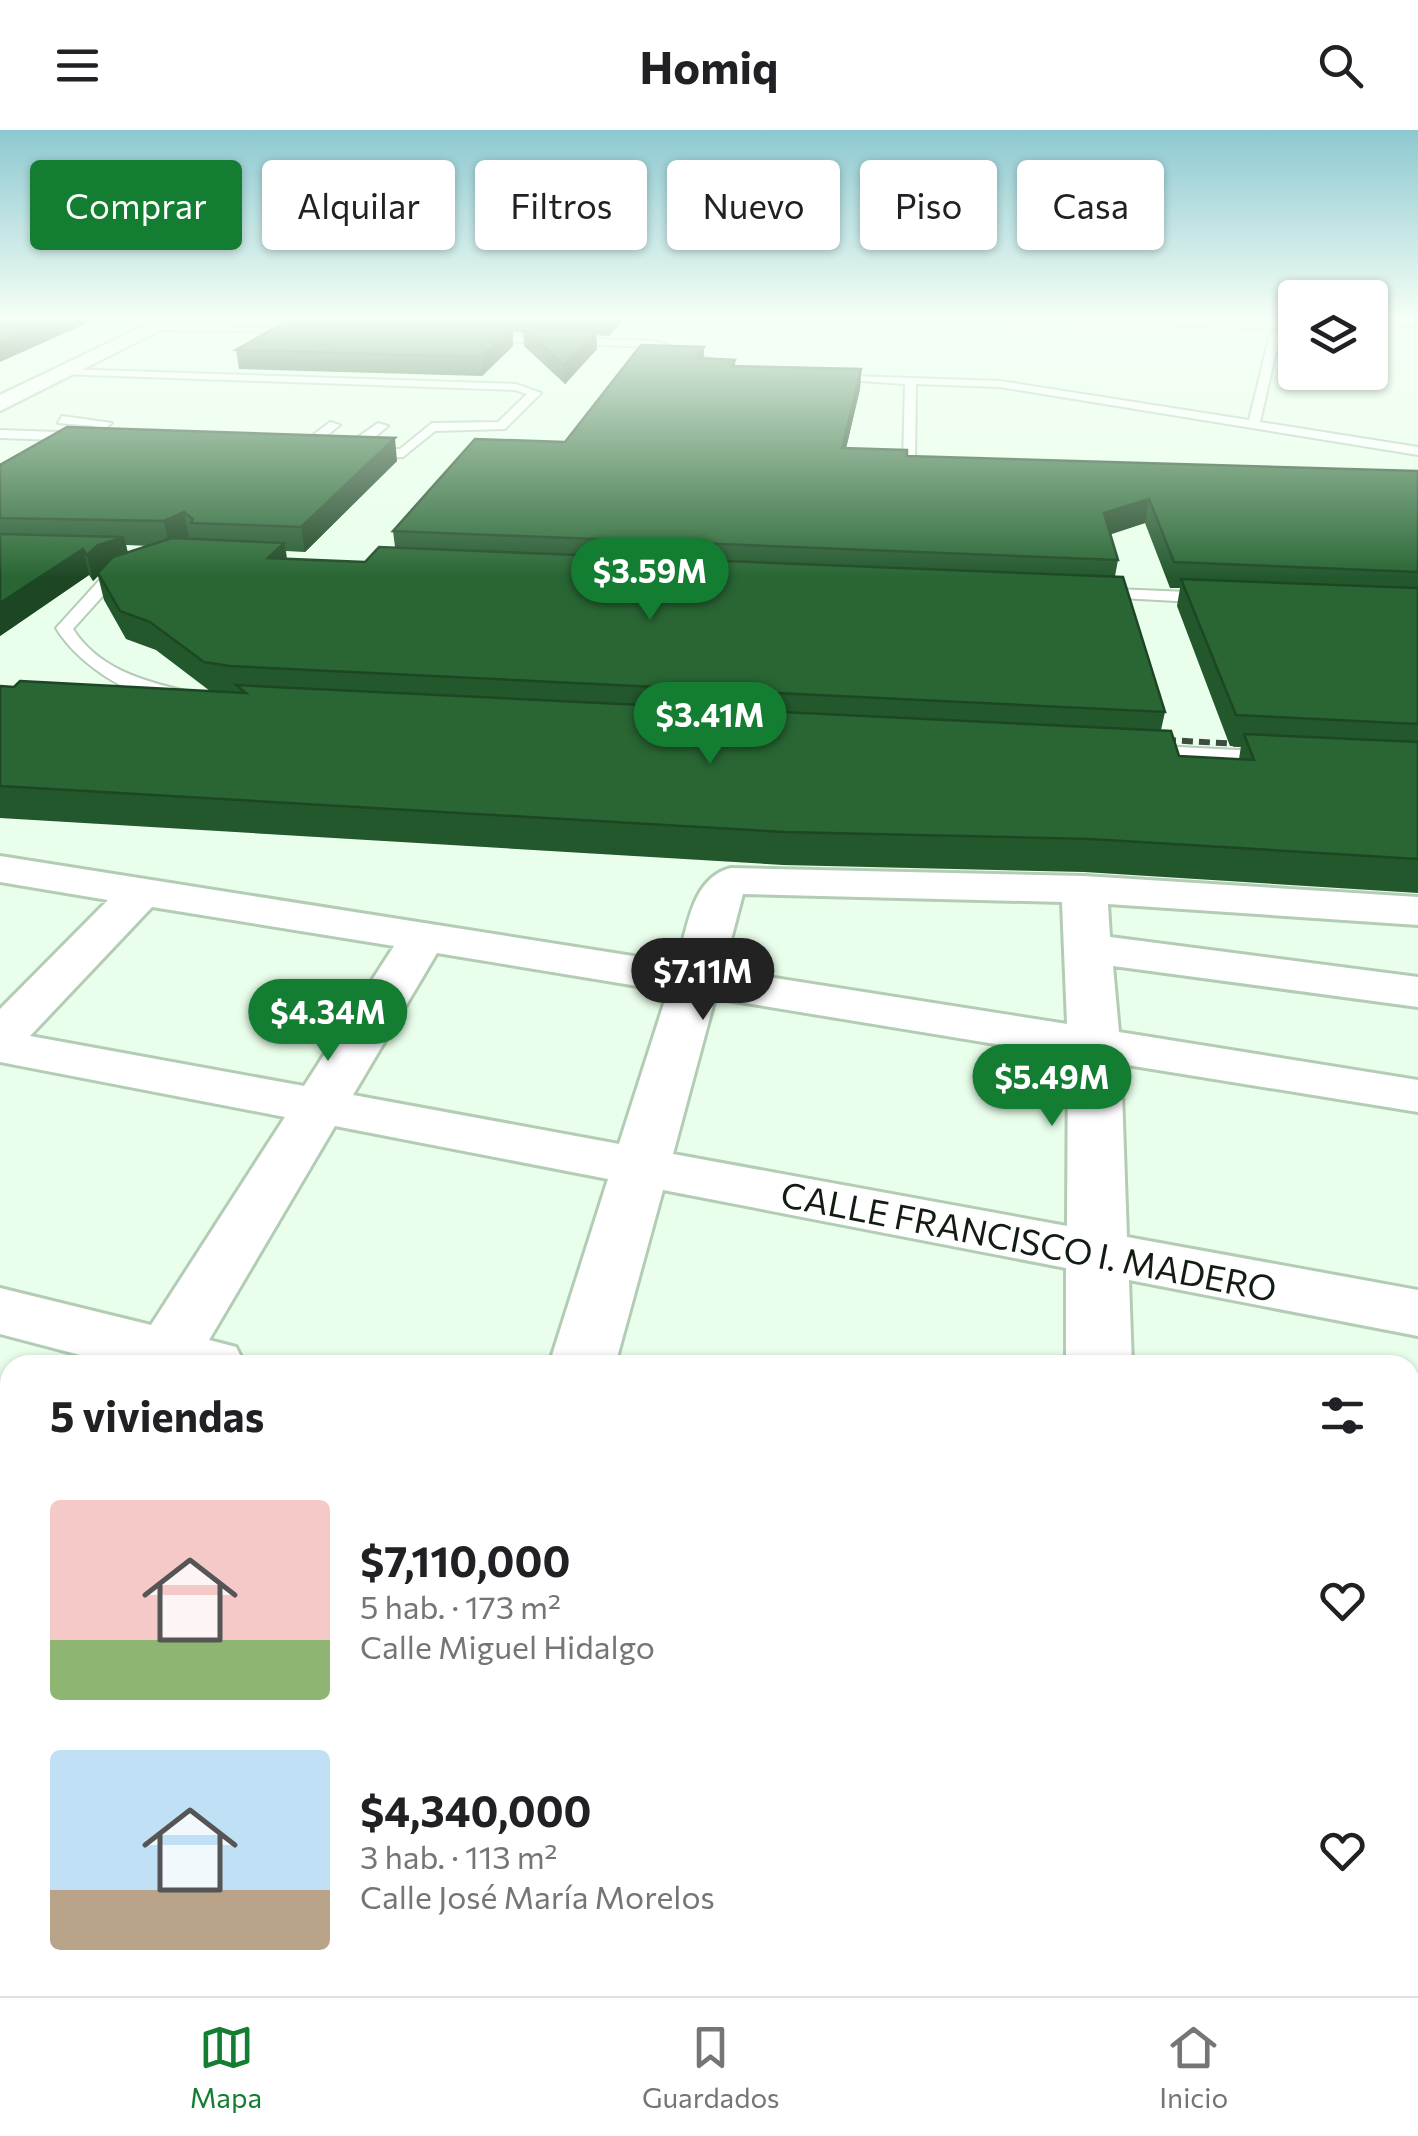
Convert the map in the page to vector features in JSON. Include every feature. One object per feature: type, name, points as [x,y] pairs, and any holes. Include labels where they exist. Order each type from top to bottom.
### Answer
[{"type":"street","points":[[0,869],[1418,1096]]},
{"type":"street","points":[[585,1355],[723,887],[731,881],[1084,890],[1418,911]]},
{"type":"street","points":[[1084,890],[1094,1046],[1099,1355]]},
{"type":"street","points":[[0,1038],[141,892]]},
{"type":"street","points":[[191,1355],[320,1106],[423,937]]},
{"type":"street","points":[[1088,948],[1418,992]]},
{"type":"street","name":"CALLE FRANCISCO I. MADERO","points":[[0,1046],[1418,1313]]},
{"type":"street","points":[[0,1311],[173,1355]]},
{"type":"lane","points":[[331,454],[397,455],[432,427],[501,426],[524,404]]},
{"type":"lane","points":[[909,464],[910,404]]},
{"type":"lane","points":[[1134,404],[1418,451]]},
{"type":"lane","points":[[1254,422],[1258,404]]},
{"type":"lane","points":[[42,421],[106,422],[94,440],[6,434],[42,421]]},
{"type":"lane","points":[[299,452],[334,425]]},
{"type":"lane","points":[[347,454],[382,426]]},
{"type":"lane","points":[[281,452],[315,453]]},
{"type":"lane","points":[[154,560],[109,566],[64,628],[73,648],[145,688],[199,698]]},
{"type":"lane","points":[[1064,592],[1221,598]]},
{"type":"lane","points":[[1122,750],[1300,759]]},
{"type":"building","points":[[595,404],[853,404],[842,448],[907,450],[907,456],[1418,471],[1418,572],[1174,562],[1149,499],[1104,513],[1118,560],[393,531],[475,439],[565,442]]},
{"type":"building","points":[[67,427],[395,438],[301,527],[191,523],[193,519],[184,512],[164,521],[0,518],[0,465]]},
{"type":"building","points":[[0,534],[124,537],[98,545],[87,555],[83,549],[0,603]]},
{"type":"building","points":[[172,538],[284,543],[268,558],[365,562],[379,547],[1123,577],[1165,712],[204,662],[150,622],[120,611],[98,573],[113,557]]},
{"type":"building","points":[[1181,579],[1418,588],[1418,724],[1236,715]]},
{"type":"building","points":[[20,681],[246,693],[236,685],[1171,731],[1179,756],[1254,760],[1244,734],[1418,742],[1418,859],[1090,839],[784,832],[0,786],[0,686],[14,687]]},
{"type":"railway","points":[[1148,739],[1258,745]]}]
